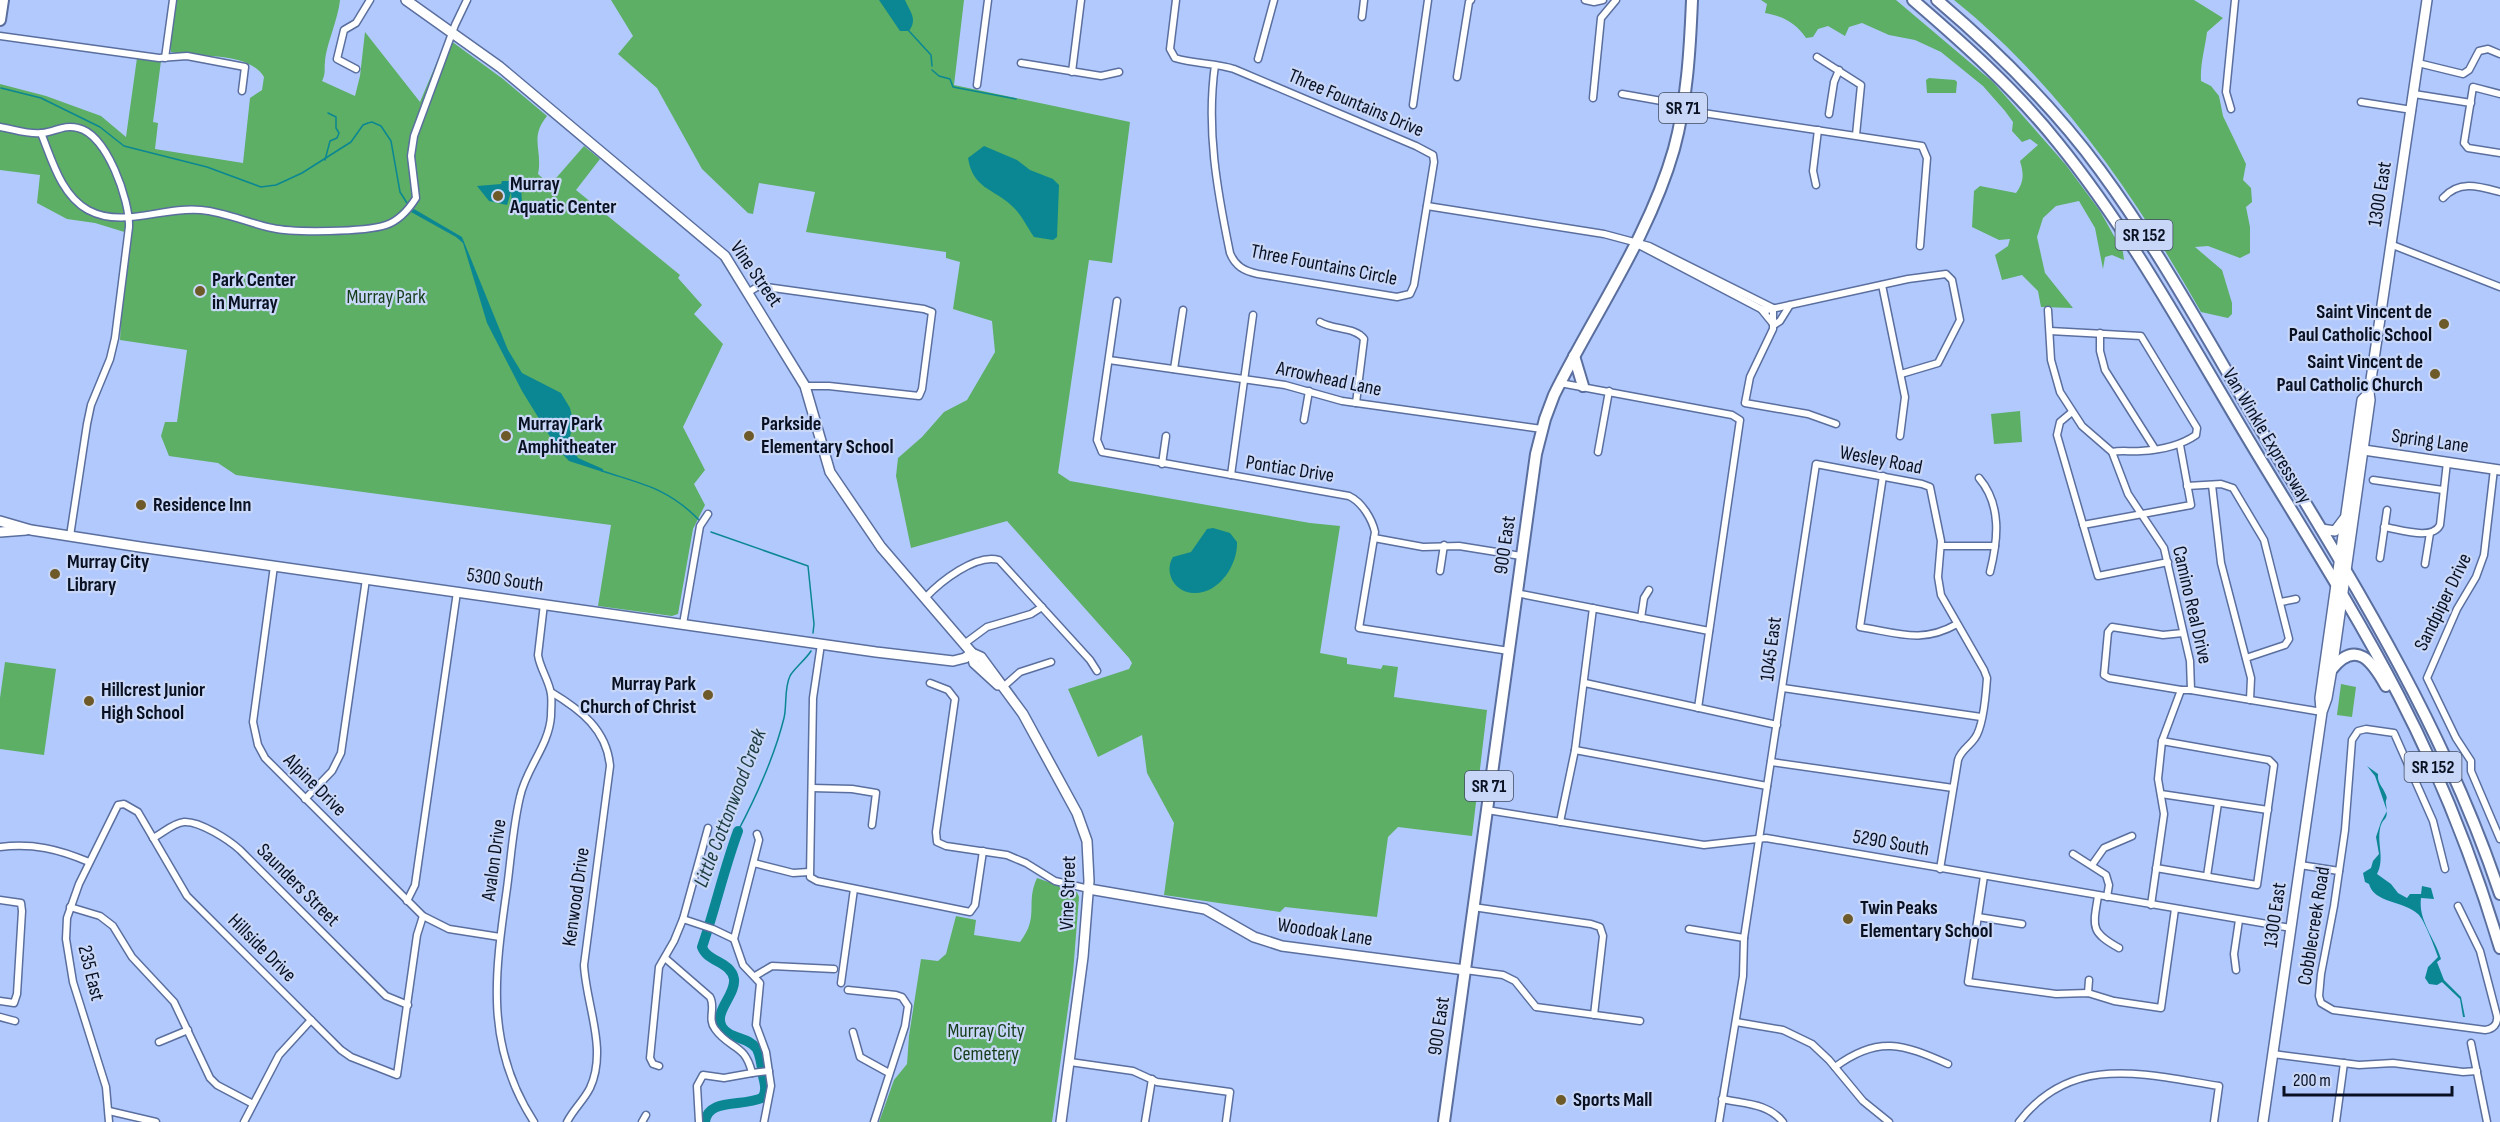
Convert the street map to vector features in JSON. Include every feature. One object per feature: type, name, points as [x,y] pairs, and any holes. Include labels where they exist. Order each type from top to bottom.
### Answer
[{"type":"main road","points":[[0,20],[3,0]]},
{"type":"main road","name":"Vine Street","points":[[406,0],[500,67],[712,243],[728,259],[805,386],[828,469],[881,547],[972,653],[981,657],[1023,714],[1083,826],[1089,849],[1089,889],[1082,968],[1061,1122]]},
{"type":"main road","name":"900 East","points":[[1443,1122],[1534,461],[1542,429],[1560,383],[1635,243],[1667,171],[1683,107],[1692,0]]},
{"type":"main road","name":"Van Winkle Expressway","points":[[1913,0],[2033,113],[2096,192],[2130,244],[2336,584],[2392,682],[2424,748],[2466,846],[2500,948]]},
{"type":"main road","name":"Van Winkle Expressway","points":[[1937,0],[2018,74],[2066,128],[2099,168],[2144,235],[2384,635],[2432,725],[2465,799],[2500,894]]},
{"type":"main road","name":"1300 East","points":[[2322,712],[2320,698],[2339,559],[2370,400],[2369,393],[2390,244],[2427,0]]},
{"type":"main road","points":[[1574,356],[1583,386]]},
{"type":"main road","name":"1300 East","points":[[2263,1122],[2322,712],[2327,698],[2343,596],[2359,449]]},
{"type":"main road","name":"Spring Lane","points":[[2359,449],[2497,470]]},
{"type":"main road","points":[[2321,529],[2335,531],[2346,517]]},
{"type":"main road","name":"5300 South","points":[[0,521],[31,530],[70,536],[821,644],[953,661],[965,658],[972,653]]},
{"type":"main road","name":"5300 South","points":[[0,532],[31,530]]},
{"type":"main road","points":[[2332,669],[2348,656],[2367,658],[2374,666],[2414,737],[2424,748]]},
{"type":"main road","name":"Woodoak Lane","points":[[1089,889],[1205,909],[1254,937],[1282,946],[1465,970]]},
{"type":"street","points":[[165,58],[173,0]]},
{"type":"street","points":[[356,69],[337,60],[344,30],[357,22],[370,0]]},
{"type":"street","points":[[41,133],[56,171],[76,201],[100,216],[115,219],[199,210],[291,231],[377,227],[393,221],[409,207],[417,193],[411,156],[414,136],[467,0]]},
{"type":"street","points":[[977,85],[988,0]]},
{"type":"street","points":[[1071,72],[1081,0]]},
{"type":"street","name":"Three Fountains Drive","points":[[1176,0],[1170,46],[1172,55],[1180,60],[1234,69],[1429,152],[1434,162],[1427,206]]},
{"type":"street","points":[[1258,59],[1274,0]]},
{"type":"street","points":[[1362,17],[1364,0]]},
{"type":"street","points":[[1413,105],[1428,0]]},
{"type":"street","points":[[1457,77],[1471,0]]},
{"type":"street","points":[[1588,1],[1603,0]]},
{"type":"street","points":[[1593,98],[1601,18],[1616,0]]},
{"type":"street","points":[[2231,109],[2226,92],[2235,0]]},
{"type":"street","points":[[0,36],[165,58],[187,56],[245,67],[242,91]]},
{"type":"street","points":[[2418,63],[2463,74],[2469,70],[2475,56],[2480,51],[2488,49],[2500,54]]},
{"type":"street","points":[[1817,57],[1862,86],[1856,135]]},
{"type":"street","points":[[1021,63],[1101,76],[1119,72]]},
{"type":"street","name":"Three Fountains Circle","points":[[1215,65],[1210,105],[1213,156],[1230,253],[1242,269],[1258,274],[1397,297],[1407,296],[1414,285],[1427,206]]},
{"type":"street","points":[[1829,114],[1834,82],[1839,70]]},
{"type":"street","points":[[2500,94],[2473,87],[2464,146],[2500,153]]},
{"type":"street","points":[[1622,94],[1683,107],[1922,146],[1927,158],[1920,246]]},
{"type":"street","points":[[2414,94],[2470,103]]},
{"type":"street","points":[[2361,102],[2412,110]]},
{"type":"street","points":[[0,127],[41,133],[70,127],[85,130],[96,139],[110,162],[125,197],[129,217],[115,338],[110,360],[91,405],[70,536]]},
{"type":"street","points":[[1816,185],[1813,171],[1818,130]]},
{"type":"street","points":[[2443,198],[2451,189],[2459,186],[2500,192]]},
{"type":"street","points":[[1427,206],[1604,234],[1649,246],[1773,308]]},
{"type":"street","points":[[1635,243],[1761,309],[1774,325]]},
{"type":"street","points":[[2390,244],[2500,287]]},
{"type":"street","points":[[1761,309],[1941,274],[1948,275],[1952,280],[1960,320],[1956,330],[1938,363],[1901,374]]},
{"type":"street","points":[[1882,285],[1905,400],[1900,436]]},
{"type":"street","points":[[749,292],[760,286],[932,312],[922,389],[919,396],[829,386],[805,386]]},
{"type":"street","points":[[1109,360],[1117,301]]},
{"type":"street","points":[[1790,305],[1774,325],[1750,376],[1745,403],[1808,414],[1836,424]]},
{"type":"street","points":[[1773,308],[1774,325]]},
{"type":"street","points":[[1174,369],[1183,310]]},
{"type":"street","points":[[2048,310],[2050,331],[2055,376],[2072,412],[2086,430],[2112,452],[2180,445],[2196,435],[2198,430],[2145,340],[2139,335],[2050,331]]},
{"type":"street","points":[[1231,475],[1253,315]]},
{"type":"street","points":[[1320,322],[1329,328],[1359,333],[1364,339],[1356,404]]},
{"type":"street","points":[[2100,333],[2100,351],[2105,370],[2155,449]]},
{"type":"street","name":"Arrowhead Lane","points":[[1109,360],[1244,379],[1309,391],[1356,404],[1542,429]]},
{"type":"street","name":"Pontiac Drive","points":[[1109,360],[1097,440],[1100,450],[1108,455],[1349,496],[1359,503],[1369,517],[1374,527],[1374,538]]},
{"type":"street","points":[[1560,383],[1732,415],[1740,420],[1698,708]]},
{"type":"street","points":[[1304,420],[1309,391]]},
{"type":"street","points":[[1598,452],[1609,391]]},
{"type":"street","points":[[2072,412],[2060,422],[2057,433],[2098,576],[2168,562]]},
{"type":"street","points":[[1162,464],[1167,436]]},
{"type":"street","points":[[2083,525],[2191,505],[2180,445]]},
{"type":"street","name":"Camino Real Drive","points":[[2112,452],[2127,494],[2162,543],[2190,661],[2191,690]]},
{"type":"street","points":[[2385,527],[2430,533],[2439,527],[2446,462]]},
{"type":"street","name":"Wesley Road","points":[[1816,464],[1930,487],[1941,546],[1938,578],[1940,591],[1986,673],[1987,681],[1977,736],[1959,757],[1940,868]]},
{"type":"street","name":"1045 East","points":[[1719,1122],[1743,976],[1744,938],[1816,464]]},
{"type":"street","name":"Sandpiper Drive","points":[[2497,470],[2484,555],[2476,577],[2457,609],[2427,678],[2456,738],[2471,761],[2471,771],[2500,839]]},
{"type":"street","points":[[1883,476],[1860,627],[1925,636],[1939,633],[1957,624]]},
{"type":"street","points":[[1979,478],[1990,493],[1997,528],[1990,572]]},
{"type":"street","points":[[2373,480],[2443,490]]},
{"type":"street","points":[[2212,485],[2221,563],[2252,682],[2250,700]]},
{"type":"street","points":[[2187,486],[2227,485],[2235,490],[2259,527],[2267,546],[2289,635],[2288,642],[2246,658]]},
{"type":"street","points":[[2380,558],[2387,510]]},
{"type":"street","points":[[683,624],[700,526],[708,514]]},
{"type":"street","points":[[2425,564],[2430,533]]},
{"type":"street","points":[[1509,651],[1359,628],[1374,538],[1419,546],[1444,545],[1521,556]]},
{"type":"street","points":[[1440,571],[1444,545]]},
{"type":"street","points":[[1941,546],[1995,546]]},
{"type":"street","points":[[925,598],[949,576],[974,563],[992,558],[1002,562],[1090,660],[1097,671]]},
{"type":"street","name":"Alpine Drive","points":[[274,566],[254,708],[255,733],[266,758],[423,916],[449,929],[500,937]]},
{"type":"street","points":[[305,799],[332,771],[341,753],[366,579]]},
{"type":"street","points":[[1641,618],[1644,598],[1649,590]]},
{"type":"street","points":[[407,901],[415,885],[457,592]]},
{"type":"street","points":[[1516,593],[1709,631]]},
{"type":"street","points":[[2281,602],[2295,599]]},
{"type":"street","name":"Avalon Drive","points":[[534,1122],[514,1086],[498,1029],[495,991],[500,937],[520,797],[529,770],[548,732],[551,692],[538,655],[544,604]]},
{"type":"street","points":[[964,644],[987,627],[1031,614],[1042,607]]},
{"type":"street","points":[[1560,822],[1575,750],[1593,608]]},
{"type":"street","points":[[2183,633],[2160,634],[2112,627],[2108,632],[2104,675],[2109,678],[2322,712]]},
{"type":"street","points":[[809,874],[813,698],[821,644]]},
{"type":"street","points":[[1003,687],[1020,672],[1051,662]]},
{"type":"street","name":"Woodoak Lane","points":[[930,683],[948,690],[955,699],[936,832],[937,842],[946,846],[1014,858],[1055,880],[1089,889]]},
{"type":"street","points":[[1585,683],[1777,725]]},
{"type":"street","points":[[1783,688],[1981,717]]},
{"type":"street","name":"Camino Real Drive","points":[[2151,905],[2164,814],[2158,771],[2162,741],[2181,690]]},
{"type":"street","name":"Kenwood Drive","points":[[551,692],[586,717],[600,732],[609,754],[610,766],[584,965],[596,1036],[596,1067],[590,1088],[567,1122]]},
{"type":"street","name":"Cobblecreek Road","points":[[2445,869],[2433,821],[2394,733],[2364,729],[2356,733],[2352,741],[2339,871],[2319,993],[2321,1003],[2329,1009],[2485,1030],[2493,1027],[2497,1016],[2480,951],[2469,924],[2464,921],[2458,906]]},
{"type":"street","points":[[2156,868],[2257,885],[2273,762],[2162,741]]},
{"type":"street","points":[[1575,750],[1767,786]]},
{"type":"street","points":[[1771,762],[1953,788]]},
{"type":"street","points":[[812,788],[852,789],[876,793],[872,825]]},
{"type":"street","points":[[2161,794],[2268,810]]},
{"type":"street","points":[[2207,876],[2218,803]]},
{"type":"street","name":"Hillside Drive","points":[[118,805],[124,804],[138,812],[187,896],[351,1057],[398,1075],[408,1005]]},
{"type":"street","name":"235 East","points":[[109,1122],[110,1111],[106,1087],[66,952],[66,926],[70,907],[88,862],[118,805]]},
{"type":"street","name":"5290 South","points":[[1486,810],[1704,845],[1722,845],[1759,838],[2291,928]]},
{"type":"street","name":"Saunders Street","points":[[153,838],[176,825],[188,822],[225,839],[240,850],[386,996],[408,1005]]},
{"type":"street","points":[[659,1066],[653,1064],[650,1058],[659,968],[683,919],[708,828]]},
{"type":"street","points":[[757,834],[759,840],[754,863],[734,939],[740,960],[759,980],[756,1025],[766,1052],[771,1092],[764,1122]]},
{"type":"street","points":[[2092,865],[2104,848],[2132,836]]},
{"type":"street","points":[[0,848],[42,846],[66,852],[88,862]]},
{"type":"street","points":[[754,863],[793,873],[809,874],[817,881],[967,912],[975,905],[983,851]]},
{"type":"street","points":[[2073,854],[2107,877],[2109,885],[2107,897]]},
{"type":"street","points":[[2300,865],[2339,871]]},
{"type":"street","points":[[1984,876],[1968,982],[2056,994],[2088,993],[2114,1001],[2161,1008],[2175,909]]},
{"type":"street","points":[[841,983],[854,889]]},
{"type":"street","points":[[2098,896],[2095,921],[2097,933],[2119,948]]},
{"type":"street","points":[[0,900],[21,903],[17,994],[14,1003],[0,1001]]},
{"type":"street","points":[[70,907],[100,916],[113,926],[132,957],[174,1002],[210,1078],[217,1085],[254,1104]]},
{"type":"street","points":[[1473,907],[1594,924],[1601,928],[1603,936],[1594,1015]]},
{"type":"street","points":[[408,1005],[417,935],[423,916]]},
{"type":"street","points":[[1978,917],[2022,924]]},
{"type":"street","points":[[683,919],[734,939]]},
{"type":"street","points":[[2236,970],[2234,954],[2239,920]]},
{"type":"street","points":[[1689,929],[1744,938]]},
{"type":"street","points":[[665,958],[710,997],[713,1002],[711,1019],[714,1029],[747,1056],[755,1073]]},
{"type":"street","points":[[755,976],[772,966],[834,969]]},
{"type":"street","name":"Woodoak Lane","points":[[1465,970],[1503,975],[1515,981],[1536,1007],[1640,1021]]},
{"type":"street","points":[[2088,993],[2089,980]]},
{"type":"street","points":[[848,990],[896,994],[907,1003],[907,1020],[889,1073],[881,1107],[874,1122]]},
{"type":"street","points":[[0,1017],[15,1021]]},
{"type":"street","points":[[244,1122],[279,1055],[311,1020]]},
{"type":"street","points":[[1736,1022],[1775,1028],[1798,1036],[1818,1049],[1863,1101],[1889,1122]]},
{"type":"street","points":[[159,1042],[188,1030]]},
{"type":"street","points":[[853,1032],[860,1057],[889,1073]]},
{"type":"street","points":[[2471,1043],[2487,1122]]},
{"type":"street","points":[[1834,1067],[1857,1052],[1886,1045],[1915,1050],[1948,1064]]},
{"type":"street","points":[[2273,1054],[2366,1066],[2393,1062],[2463,1072],[2477,1071]]},
{"type":"street","points":[[1070,1062],[1133,1071],[1152,1079],[1230,1092],[1226,1122]]},
{"type":"street","points":[[2336,1122],[2344,1064]]},
{"type":"street","points":[[699,1122],[697,1086],[703,1075],[724,1078],[767,1072]]},
{"type":"street","points":[[2019,1122],[2037,1102],[2054,1090],[2080,1078],[2124,1072],[2219,1086],[2214,1122]]},
{"type":"street","points":[[1145,1122],[1152,1079]]},
{"type":"street","points":[[1722,1100],[1764,1107],[1776,1114],[1783,1122]]},
{"type":"street","points":[[110,1111],[156,1122]]},
{"type":"street","points":[[642,1122],[646,1115]]},
{"type":"green space","name":"Murray Park","points":[[177,0],[340,0],[322,81],[355,96],[360,76],[365,32],[420,102],[447,38],[503,79],[547,116],[539,131],[538,174],[550,185],[584,146],[600,159],[576,190],[680,275],[678,278],[702,305],[694,314],[723,344],[683,427],[705,470],[694,484],[705,505],[693,529],[678,614],[672,616],[598,606],[611,525],[236,475],[218,463],[169,456],[161,436],[165,422],[177,422],[187,350],[120,340],[122,301],[131,234],[95,223],[67,219],[37,203],[40,175],[0,170],[0,84],[46,96],[101,116],[126,137],[137,58],[161,61],[153,122],[158,123],[155,149],[243,163],[250,98],[262,90],[264,77],[257,69],[235,59],[171,52]]},
{"type":"green space","points":[[611,0],[964,0],[954,85],[1130,122],[1112,263],[1089,260],[1058,473],[1070,481],[1310,523],[1340,526],[1320,653],[1347,658],[1347,664],[1381,669],[1383,665],[1398,667],[1394,697],[1487,710],[1472,836],[1398,827],[1388,837],[1377,917],[1285,907],[1280,912],[1164,895],[1174,823],[1147,773],[1142,735],[1098,757],[1068,689],[1129,669],[1132,663],[1129,658],[1007,521],[911,548],[896,476],[898,458],[922,437],[944,412],[967,400],[995,352],[992,321],[953,309],[960,262],[946,258],[946,252],[806,232],[815,192],[759,183],[753,214],[748,213],[702,169],[657,88],[618,54],[633,36]]},
{"type":"green space","points":[[1761,0],[1896,0],[1993,82],[2066,165],[2100,211],[2123,252],[2124,260],[2112,255],[2105,257],[2103,269],[2095,228],[2079,201],[2056,206],[2043,218],[2037,237],[2045,273],[2073,308],[2041,307],[2038,291],[2022,275],[2002,280],[1995,255],[2008,246],[2010,239],[1999,240],[1972,227],[1974,191],[1980,186],[2016,193],[2022,178],[2020,161],[2038,145],[2030,139],[2022,142],[2012,131],[2013,122],[1983,86],[1941,52],[1915,40],[1889,35],[1862,23],[1849,27],[1845,36],[1828,26],[1818,29],[1813,37],[1806,38],[1788,21],[1765,13],[1767,4]]},
{"type":"green space","points":[[1954,0],[2194,0],[2223,18],[2207,32],[2201,81],[2211,86],[2219,96],[2223,116],[2246,164],[2243,180],[2251,188],[2252,202],[2246,207],[2250,227],[2250,253],[2240,258],[2208,246],[2195,247],[2222,270],[2232,303],[2232,314],[2228,318],[2201,312],[2150,227],[2092,144],[2028,68]]},
{"type":"green space","points":[[1929,78],[1955,80],[1957,82],[1956,93],[1927,93],[1926,80]]},
{"type":"green space","points":[[2020,411],[2022,442],[1994,444],[1991,414]]},
{"type":"green space","points":[[5,662],[56,669],[44,755],[0,749],[0,698]]},
{"type":"green space","points":[[2341,684],[2356,687],[2352,717],[2337,715]]},
{"type":"green space","name":"Murray City Cemetery","points":[[1037,878],[1077,892],[1079,897],[1073,973],[1052,1122],[879,1122],[894,1080],[907,1064],[921,959],[938,961],[946,954],[956,916],[976,920],[974,935],[1020,942],[1029,925],[1032,895]]},
{"type":"shaded area","points":[[879,0],[905,0],[913,19],[909,31],[900,31]]},
{"type":"shaded area","points":[[984,146],[1017,160],[1030,170],[1053,179],[1059,185],[1057,237],[1053,240],[1034,237],[1015,209],[974,176],[968,158]]},
{"type":"shaded area","points":[[502,181],[511,181],[511,186],[521,185],[522,203],[512,204],[511,192],[507,205],[489,201],[477,186],[501,184]]},
{"type":"shaded area","points":[[414,209],[462,237],[508,350],[522,373],[561,393],[570,408],[573,421],[569,442],[578,458],[603,469],[603,472],[569,461],[557,448],[522,391],[487,323],[463,243],[411,212]]},
{"type":"shaded area","points":[[1213,528],[1230,533],[1237,542],[1237,551],[1231,568],[1220,583],[1204,592],[1195,593],[1182,590],[1171,576],[1170,563],[1173,557],[1191,552],[1207,529]]},
{"type":"shaded area","points":[[2367,766],[2378,774],[2379,782],[2387,797],[2387,810],[2375,776]]},
{"type":"shaded area","points":[[2387,811],[2380,829],[2381,857],[2377,874],[2407,898],[2410,894],[2421,894],[2422,886],[2431,888],[2434,899],[2421,898],[2424,922],[2441,959],[2437,962],[2444,980],[2461,997],[2465,1017],[2463,1017],[2460,999],[2442,982],[2437,985],[2429,984],[2425,978],[2428,967],[2438,957],[2418,914],[2377,895],[2365,882],[2363,873],[2371,868],[2379,854],[2376,837]]},
{"type":"waterway","points":[[909,31],[931,55],[932,66]]},
{"type":"waterway","points":[[932,70],[939,76],[950,79],[953,87],[1016,99]]},
{"type":"waterway","name":"Little Cottonwood Creek","points":[[1,88],[41,98],[100,127],[124,146],[207,167],[261,187],[276,185],[302,173],[351,142],[363,125],[372,122],[381,126],[391,141],[400,192],[407,203]]},
{"type":"waterway","points":[[325,160],[330,141],[337,138],[339,133],[336,128],[336,117],[328,113]]},
{"type":"waterway","name":"Little Cottonwood Creek","points":[[602,471],[654,488],[688,509],[699,520]]},
{"type":"waterway","name":"Little Cottonwood Creek","points":[[711,532],[808,566],[813,633]]},
{"type":"waterway","name":"Little Cottonwood Creek","points":[[738,831],[770,762],[784,718],[790,676],[811,651]]},
{"type":"waterway","name":"Little Cottonwood Creek","points":[[705,1122],[707,1114],[712,1109],[727,1104],[754,1101],[762,1098],[765,1091],[757,1049],[749,1042],[725,1031],[720,1021],[722,1009],[734,985],[732,973],[709,956],[702,947],[738,831]]},
{"type":"place","name":"Murray Aquatic Center","points":[[498,196]]},
{"type":"place","name":"Park Center in Murray","points":[[200,291]]},
{"type":"place","name":"Saint Vincent de Paul Catholic School","points":[[2444,324]]},
{"type":"place","name":"Saint Vincent de Paul Catholic Church","points":[[2435,374]]},
{"type":"place","name":"Murray Park Amphitheater","points":[[506,436]]},
{"type":"place","name":"Parkside Elementary School","points":[[749,436]]},
{"type":"place","name":"Residence Inn","points":[[141,505]]},
{"type":"place","name":"Murray City Library","points":[[55,574]]},
{"type":"place","name":"Murray Park Church of Christ","points":[[708,695]]},
{"type":"place","name":"Hillcrest Junior High School","points":[[89,701]]},
{"type":"place","name":"Twin Peaks Elementary School","points":[[1848,919]]},
{"type":"place","name":"Sports Mall","points":[[1561,1100]]}]
